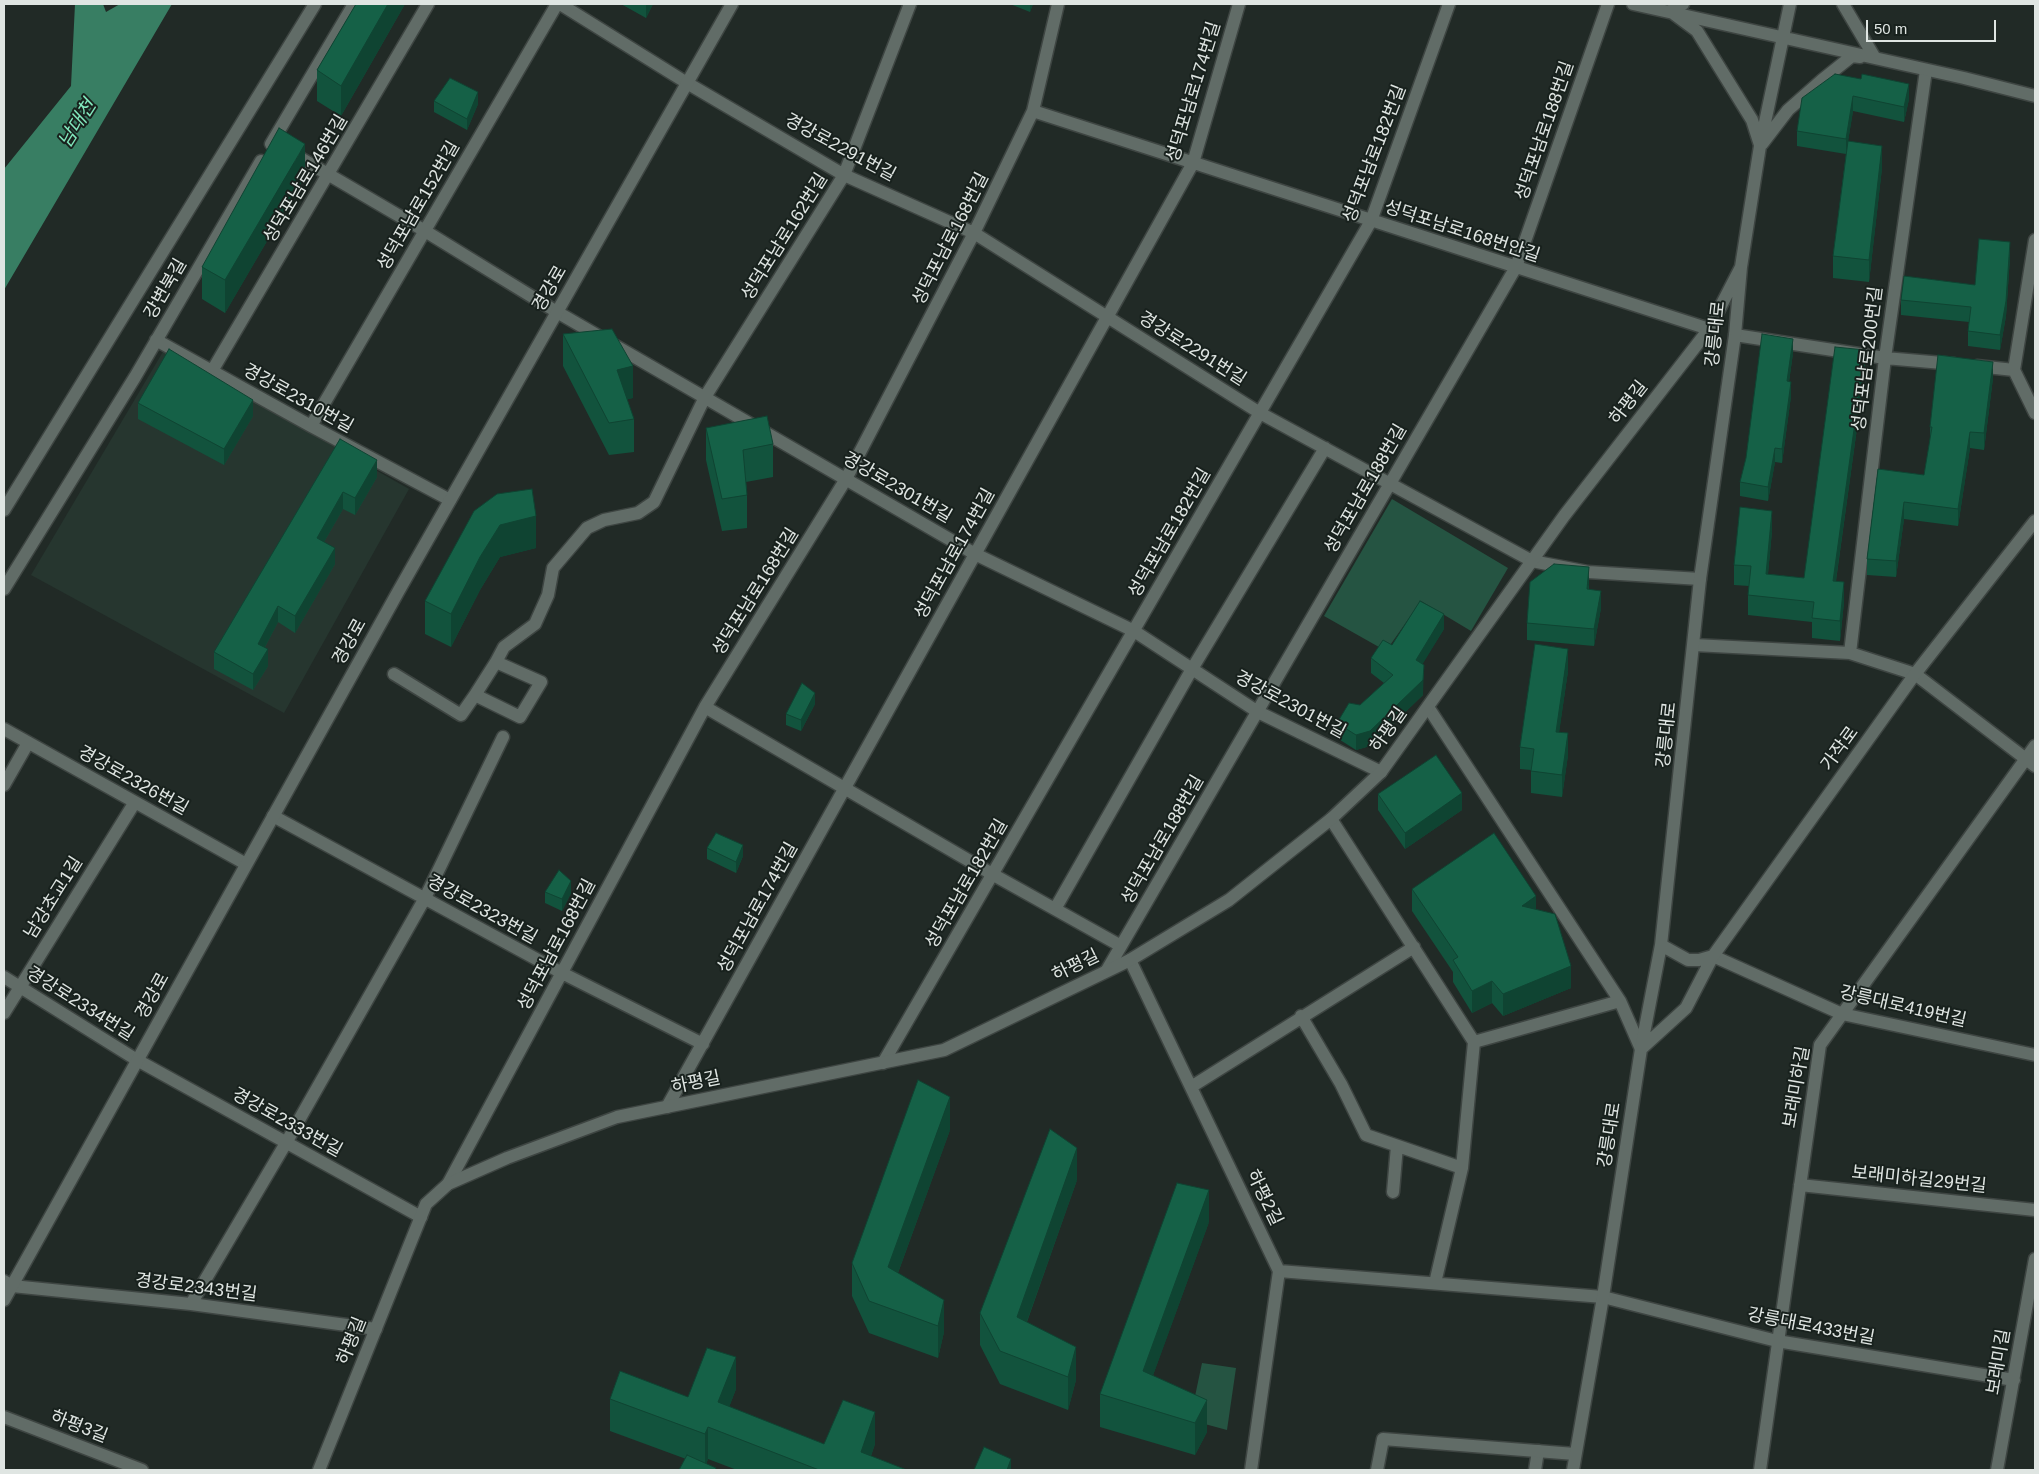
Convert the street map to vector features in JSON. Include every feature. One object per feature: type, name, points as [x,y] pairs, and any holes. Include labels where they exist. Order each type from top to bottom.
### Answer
[{"type":"street","points":[[4,510],[315,4]]},
{"type":"street","name":"강변북길","points":[[4,590],[156,340],[354,4]]},
{"type":"street","name":"성덕포남로146번길","points":[[212,371],[428,4]]},
{"type":"street","name":"경강로2291번길","points":[[558,4],[687,83],[844,175],[974,233],[1260,413],[1532,561],[1588,572],[1700,579]]},
{"type":"street","name":"성덕포남로152번길","points":[[311,426],[558,4]]},
{"type":"street","name":"경강로","points":[[4,1300],[8,1283],[137,1060],[450,500],[732,4]]},
{"type":"street","name":"성덕포남로162번길","points":[[394,674],[462,715],[504,647],[535,624],[548,595],[553,568],[587,528],[604,520],[638,513],[654,502],[705,397],[844,175],[910,4]]},
{"type":"street","name":"성덕포남로168번길","points":[[448,1184],[705,707],[846,479],[974,233],[1034,111],[1058,4]]},
{"type":"street","name":"성덕포남로174번길","points":[[667,1107],[1193,163],[1239,4]]},
{"type":"street","name":"성덕포남로182번길","points":[[883,1063],[1371,221],[1449,4]]},
{"type":"street","name":"성덕포남로188번길","points":[[1107,970],[1516,267],[1608,4]]},
{"type":"street","points":[[1633,4],[2035,96]]},
{"type":"street","points":[[1670,12],[1683,4]]},
{"type":"street","name":"강릉대로","points":[[1573,1470],[1603,1297],[1641,1049],[1661,945],[1700,579],[1735,335],[1740,267],[1760,146],[1790,4]]},
{"type":"street","points":[[1843,4],[1875,58]]},
{"type":"street","points":[[1670,12],[1697,31],[1752,120],[1760,146]]},
{"type":"street","points":[[1760,146],[1788,110],[1852,56],[1875,58]]},
{"type":"street","name":"성덕포남로200번길","points":[[1850,653],[1885,358],[1926,70]]},
{"type":"street","name":"성덕포남로168번안길","points":[[1034,111],[1709,329]]},
{"type":"street","name":"경강로2301번길","points":[[272,142],[425,231],[557,312],[975,554],[1134,631],[1258,712],[1381,772]]},
{"type":"street","points":[[2035,240],[2014,370],[2035,413]]},
{"type":"street","name":"하평길","points":[[319,1470],[426,1204],[448,1184],[507,1158],[617,1117],[944,1050],[1130,960],[1229,900],[1331,819],[1381,772],[1564,516],[1709,329],[1740,267]]},
{"type":"street","points":[[1735,335],[1885,358],[2014,370]]},
{"type":"street","name":"경강로2310번길","points":[[156,340],[450,500]]},
{"type":"street","points":[[1055,909],[1192,669],[1325,448]]},
{"type":"street","name":"가작로","points":[[1641,1049],[1686,1008],[1713,956],[1915,674],[2035,521]]},
{"type":"street","points":[[1694,644],[1850,653],[1915,674],[2030,763]]},
{"type":"street","points":[[475,695],[520,717],[541,682],[496,662]]},
{"type":"street","points":[[1428,706],[1620,1001],[1641,1049]]},
{"type":"street","points":[[705,707],[992,874],[1121,946]]},
{"type":"street","name":"경강로2326번길","points":[[4,729],[246,864]]},
{"type":"street","points":[[191,1304],[286,1142],[424,898],[503,737]]},
{"type":"street","points":[[4,785],[28,743]]},
{"type":"street","name":"보래미하길","points":[[1760,1470],[1820,1045],[2030,763],[2035,746]]},
{"type":"street","name":"남강초교1길","points":[[4,1013],[135,802]]},
{"type":"street","name":"경강로2323번길","points":[[273,816],[562,973],[703,1044]]},
{"type":"street","points":[[1331,819],[1474,1042],[1462,1168],[1435,1283]]},
{"type":"street","points":[[1661,945],[1688,960],[1699,960],[1713,956]]},
{"type":"street","points":[[1191,1087],[1301,1016],[1414,947]]},
{"type":"street","name":"강릉대로419번길","points":[[1713,956],[1842,1014],[2035,1055]]},
{"type":"street","name":"하평2길","points":[[1130,960],[1280,1271]]},
{"type":"street","name":"경강로2334번길","points":[[4,977],[137,1060]]},
{"type":"street","points":[[1474,1042],[1620,1001]]},
{"type":"street","points":[[1301,1016],[1341,1084],[1366,1135],[1462,1168]]},
{"type":"street","name":"경강로2333번길","points":[[137,1060],[421,1217]]},
{"type":"street","points":[[1393,1192],[1397,1146]]},
{"type":"street","name":"보래미하길29번길","points":[[1800,1185],[2035,1210]]},
{"type":"street","name":"보래미길","points":[[1997,1470],[2035,1259]]},
{"type":"street","points":[[1251,1470],[1280,1271]]},
{"type":"street","name":"강릉대로433번길","points":[[1280,1271],[1603,1297],[1777,1341],[2014,1380]]},
{"type":"street","name":"경강로2343번길","points":[[8,1283],[191,1304],[376,1329]]},
{"type":"street","name":"하평3길","points":[[4,1419],[142,1470]]},
{"type":"street","points":[[1377,1470],[1383,1439],[1576,1454]]},
{"type":"street","points":[[1535,1470],[1538,1451]]},
{"type":"shaded area","points":[[164,350],[409,489],[284,713],[31,575]]},
{"type":"shaded area","points":[[1392,499],[1508,568],[1471,631],[1421,601],[1386,651],[1324,616]]},
{"type":"shaded area","points":[[1202,1363],[1236,1368],[1227,1430],[1190,1420]]},
{"type":"water","name":"남대천","points":[[75,4],[103,4],[106,12],[120,4],[172,4],[4,290],[4,169],[71,86]]},
{"type":"building","points":[[356,4],[388,4],[341,86],[317,70]]},
{"type":"building","points":[[1835,74],[1861,79],[1862,74],[1909,84],[1904,107],[1853,96],[1846,139],[1797,131],[1802,98]]},
{"type":"building","points":[[450,78],[478,92],[467,119],[434,101]]},
{"type":"building","points":[[279,128],[305,144],[225,280],[202,267]]},
{"type":"building","points":[[1848,141],[1882,146],[1869,260],[1833,256]]},
{"type":"building","points":[[1979,239],[2010,242],[2006,301],[2000,335],[1968,331],[1971,307],[1901,300],[1904,276],[1975,285]]},
{"type":"building","points":[[612,329],[633,366],[617,370],[634,419],[609,423],[563,334]]},
{"type":"building","points":[[1762,334],[1793,339],[1787,381],[1791,382],[1782,449],[1775,448],[1768,487],[1740,482],[1746,458]]},
{"type":"building","points":[[1835,347],[1865,350],[1833,581],[1844,582],[1840,621],[1812,618],[1814,602],[1748,595],[1751,566],[1734,565],[1740,507],[1772,511],[1766,574],[1804,578]]},
{"type":"building","points":[[169,349],[253,400],[224,449],[138,403]]},
{"type":"building","points":[[1938,355],[1993,362],[1984,433],[1970,432],[1958,509],[1904,502],[1896,561],[1867,559],[1878,469],[1924,475],[1932,427],[1930,427]]},
{"type":"building","points":[[767,416],[773,444],[743,450],[747,495],[722,499],[706,428]]},
{"type":"building","points":[[340,439],[377,460],[355,498],[343,492],[317,538],[335,548],[295,616],[278,606],[258,644],[268,649],[253,674],[214,652]]},
{"type":"building","points":[[532,489],[536,516],[500,525],[480,557],[451,614],[425,601],[474,511],[497,494]]},
{"type":"building","points":[[1554,564],[1589,567],[1587,589],[1601,591],[1594,629],[1527,623],[1530,582]]},
{"type":"building","points":[[1420,601],[1444,614],[1416,660],[1424,665],[1423,680],[1370,731],[1356,735],[1337,723],[1349,703],[1360,705],[1393,675],[1371,658],[1383,640],[1392,645]]},
{"type":"building","points":[[1535,644],[1568,649],[1556,732],[1568,733],[1562,775],[1531,771],[1534,749],[1520,747]]},
{"type":"building","points":[[802,683],[815,693],[801,720],[786,714]]},
{"type":"building","points":[[1436,755],[1462,793],[1405,833],[1378,794]]},
{"type":"building","points":[[716,833],[743,845],[736,862],[707,848]]},
{"type":"building","points":[[1494,833],[1536,896],[1522,906],[1555,914],[1571,966],[1503,994],[1492,981],[1472,991],[1453,960],[1458,957],[1412,889]]},
{"type":"building","points":[[559,870],[571,881],[562,899],[545,892]]},
{"type":"building","points":[[918,1080],[950,1097],[888,1267],[944,1300],[938,1326],[869,1301],[852,1263]]},
{"type":"building","points":[[1050,1129],[1077,1148],[1017,1317],[1076,1347],[1068,1377],[1000,1351],[980,1313]]},
{"type":"building","points":[[1177,1183],[1209,1190],[1143,1371],[1207,1400],[1195,1423],[1100,1394]]},
{"type":"building","points":[[707,1348],[736,1357],[718,1402],[824,1444],[843,1400],[875,1412],[861,1452],[907,1470],[819,1470],[708,1427],[705,1434],[610,1399],[620,1371],[688,1397]]},
{"type":"building","points":[[984,1447],[1011,1459],[1007,1470],[974,1470]]},
{"type":"building","points":[[687,1455],[716,1468],[715,1470],[679,1470]]}]
